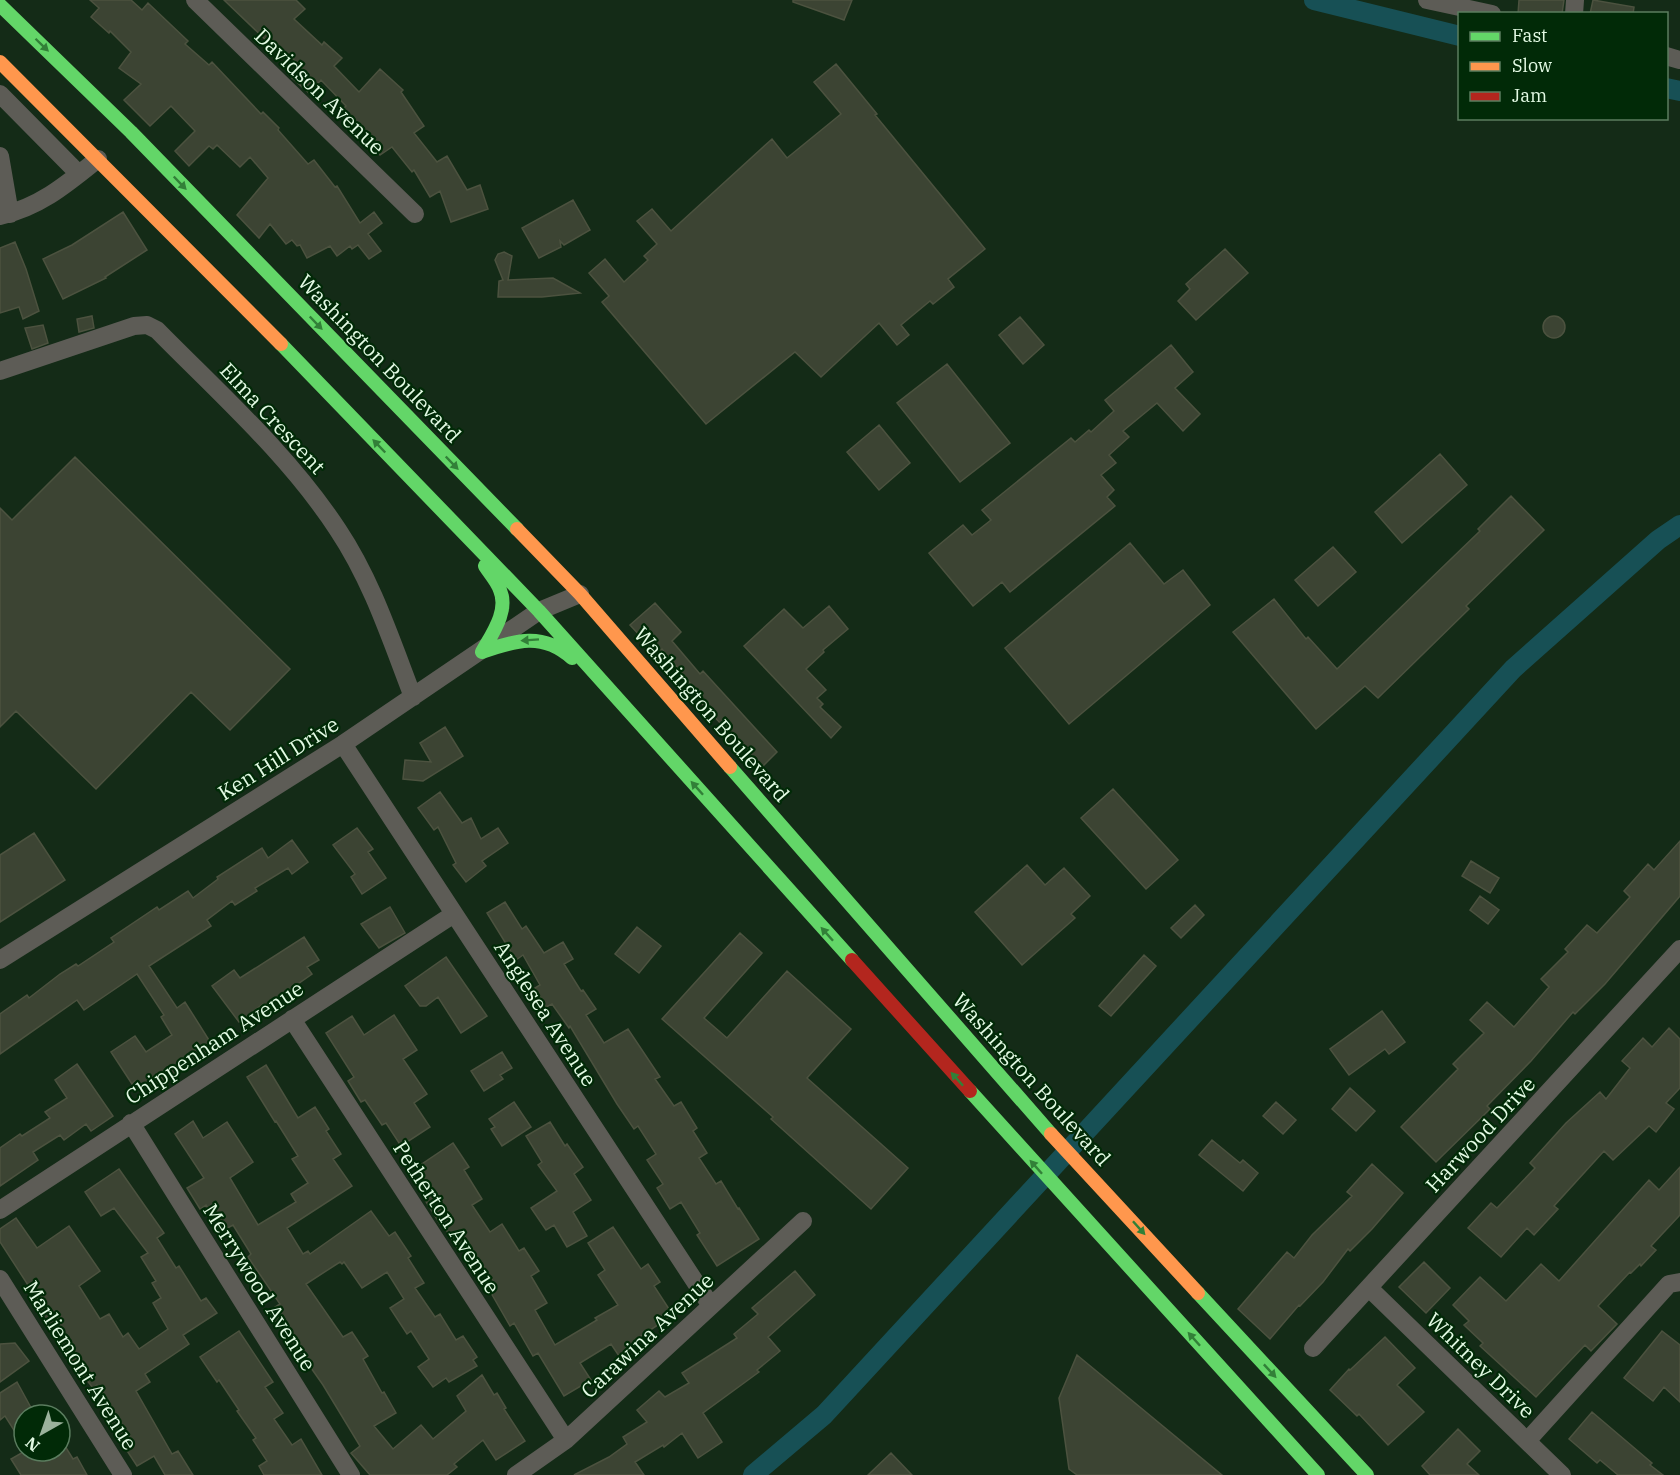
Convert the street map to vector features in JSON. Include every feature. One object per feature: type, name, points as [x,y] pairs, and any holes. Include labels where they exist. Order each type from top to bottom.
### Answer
[{"type":"highway","name":"Washington Boulevard","points":[[0,5],[131,132],[580,594],[1018,1099],[1099,1185],[1354,1471]]},
{"type":"highway","points":[[0,62],[98,159],[539,611],[996,1123],[1318,1475]]},
{"type":"highway","points":[[467,535],[502,594],[502,607],[497,625],[482,652]]},
{"type":"highway","points":[[482,652],[511,642],[541,639],[554,643],[567,652],[588,676],[611,692]]},
{"type":"street","name":"Davidson Avenue","points":[[195,0],[415,214]]},
{"type":"street","points":[[1427,0],[1483,12]]},
{"type":"street","points":[[0,94],[79,174]]},
{"type":"street","points":[[0,156],[5,215],[50,197],[98,159]]},
{"type":"street","name":"Elma Crescent","points":[[0,371],[134,326],[147,324],[157,330],[300,477],[339,531],[373,593],[412,697]]},
{"type":"street","name":"Ken Hill Drive","points":[[0,960],[343,744],[482,652],[539,611],[580,594]]},
{"type":"street","name":"Anglesea Avenue","points":[[343,744],[711,1306]]},
{"type":"street","name":"Chippenham Avenue","points":[[0,1210],[454,914]]},
{"type":"street","name":"Harwood Drive","points":[[1313,1348],[1677,958]]},
{"type":"street","name":"Petherton Avenue","points":[[291,1019],[566,1440]]},
{"type":"street","name":"Merrywood Avenue","points":[[131,1124],[351,1475]]},
{"type":"street","name":"Carawina Avenue","points":[[516,1475],[566,1440],[803,1221]]},
{"type":"street","name":"Marliemont Avenue","points":[[0,1279],[123,1475]]},
{"type":"street","points":[[1527,1442],[1669,1284],[1680,1282]]},
{"type":"street","name":"Whitney Drive","points":[[1369,1288],[1562,1475]]},
{"type":"building","points":[[90,0],[131,0],[142,10],[148,3],[188,41],[185,44],[209,65],[212,62],[261,114],[263,112],[279,128],[278,130],[308,164],[314,160],[335,187],[337,186],[360,223],[374,212],[382,223],[368,234],[381,251],[369,259],[358,245],[352,249],[350,246],[337,256],[330,246],[307,258],[300,245],[297,246],[292,240],[286,244],[270,224],[259,238],[237,215],[268,178],[250,157],[240,167],[217,145],[213,149],[209,146],[189,166],[175,151],[195,131],[171,106],[150,126],[124,100],[141,84],[119,68],[131,52],[110,31],[109,33],[91,17],[99,8]]},
{"type":"building","points":[[224,0],[296,0],[305,9],[294,19],[322,45],[324,42],[342,58],[334,66],[359,92],[380,69],[403,90],[401,92],[424,126],[414,133],[437,162],[447,156],[467,190],[480,185],[488,209],[451,222],[440,191],[430,197],[414,170],[412,172],[392,147],[380,155],[361,127],[343,109],[346,106],[321,80],[309,93],[292,78],[302,67],[273,41],[270,44]]},
{"type":"building","points":[[793,0],[852,0],[844,20],[793,2]]},
{"type":"building","points":[[1519,0],[1564,0],[1562,12],[1518,12]]},
{"type":"building","points":[[1593,0],[1634,7],[1633,12],[1590,12]]},
{"type":"building","points":[[836,64],[985,249],[948,279],[954,287],[933,304],[930,301],[901,325],[909,335],[897,345],[879,323],[821,377],[795,352],[706,424],[602,302],[609,296],[589,273],[605,259],[624,282],[648,260],[644,256],[657,244],[637,221],[652,209],[671,231],[772,139],[787,158],[841,114],[814,82]]},
{"type":"building","points":[[573,200],[590,230],[564,245],[560,241],[561,247],[539,258],[522,228]]},
{"type":"building","points":[[123,212],[147,250],[106,278],[63,299],[43,259],[72,245]]},
{"type":"building","points":[[15,242],[39,311],[23,319],[19,307],[0,313],[0,248]]},
{"type":"building","points":[[1225,249],[1248,273],[1196,320],[1178,301],[1190,289],[1186,284]]},
{"type":"building","points":[[504,252],[512,256],[508,280],[553,278],[580,293],[542,297],[498,297],[499,281],[503,280],[495,260],[498,254]]},
{"type":"building","points":[[92,316],[94,328],[79,332],[77,319]]},
{"type":"building","points":[[1554,316],[1562,319],[1565,327],[1562,335],[1554,338],[1546,335],[1543,327],[1546,319]]},
{"type":"building","points":[[1020,317],[1044,345],[1023,364],[999,335]]},
{"type":"building","points":[[43,325],[48,343],[32,349],[25,328]]},
{"type":"building","points":[[1171,345],[1193,372],[1175,388],[1200,414],[1183,431],[1157,403],[1123,431],[1129,437],[1109,455],[1116,463],[1101,475],[1114,490],[1107,497],[1115,506],[1010,592],[1002,582],[973,606],[929,553],[963,525],[972,535],[991,520],[982,510],[1071,438],[1075,442],[1089,430],[1091,432],[1114,411],[1105,400]]},
{"type":"building","points":[[947,364],[1010,443],[960,482],[897,403]]},
{"type":"building","points":[[879,425],[910,463],[879,490],[847,452]]},
{"type":"building","points":[[1440,454],[1467,485],[1402,543],[1375,512]]},
{"type":"building","points":[[75,457],[290,669],[230,730],[191,692],[96,789],[16,711],[0,727],[0,508],[12,520]]},
{"type":"building","points":[[1511,496],[1544,530],[1466,606],[1469,609],[1378,698],[1365,686],[1316,729],[1233,632],[1274,599],[1306,639],[1308,637],[1337,669],[1480,531],[1478,529]]},
{"type":"building","points":[[1130,543],[1164,584],[1183,570],[1210,605],[1069,724],[1005,648]]},
{"type":"building","points":[[1333,547],[1356,572],[1318,606],[1295,580]]},
{"type":"building","points":[[655,603],[681,632],[672,641],[700,674],[703,671],[777,752],[762,767],[686,687],[690,683],[662,649],[657,654],[630,625]]},
{"type":"building","points":[[829,606],[848,629],[823,650],[824,652],[806,669],[826,690],[817,698],[823,704],[820,707],[841,727],[831,738],[744,646],[784,609],[803,628]]},
{"type":"building","points":[[445,727],[463,756],[423,781],[403,779],[405,760],[431,762],[420,743]]},
{"type":"building","points":[[1113,789],[1178,860],[1146,889],[1081,818]]},
{"type":"building","points":[[440,792],[462,823],[471,818],[481,839],[498,828],[508,843],[482,861],[486,866],[466,882],[453,865],[456,863],[438,827],[434,830],[418,808]]},
{"type":"building","points":[[357,828],[373,849],[368,852],[386,878],[362,894],[351,877],[355,874],[333,845]]},
{"type":"building","points":[[34,833],[65,880],[0,922],[0,855]]},
{"type":"building","points":[[292,840],[308,862],[292,874],[288,868],[255,888],[257,891],[235,905],[232,901],[207,920],[211,926],[149,966],[177,1008],[185,1002],[214,1048],[182,1068],[153,1092],[147,1082],[139,1087],[135,1081],[132,1084],[111,1052],[135,1036],[146,1052],[172,1035],[161,1017],[164,1015],[137,974],[84,1010],[77,1000],[0,1054],[0,1014],[27,995],[29,998],[60,974],[76,964],[78,966],[114,942],[111,938],[157,907],[159,910],[188,891],[193,898],[218,879],[217,877],[262,848],[268,858]]},
{"type":"building","points":[[1680,841],[1680,896],[1605,984],[1575,1014],[1573,1012],[1531,1061],[1487,1106],[1490,1109],[1436,1162],[1401,1127],[1458,1069],[1453,1064],[1484,1033],[1470,1020],[1487,1002],[1514,1027],[1549,987],[1541,979],[1568,952],[1565,949],[1587,925],[1597,933],[1630,897],[1624,891],[1648,864],[1654,870]]},
{"type":"building","points":[[1471,861],[1499,878],[1490,893],[1462,876]]},
{"type":"building","points":[[1027,865],[1045,885],[1064,868],[1090,896],[1071,914],[1075,918],[1022,965],[975,912]]},
{"type":"building","points":[[1480,896],[1499,910],[1488,924],[1470,910]]},
{"type":"building","points":[[505,902],[522,929],[526,926],[544,953],[563,942],[573,959],[564,964],[596,1009],[586,1015],[604,1043],[628,1029],[660,1077],[655,1079],[674,1106],[681,1102],[697,1128],[693,1131],[707,1153],[699,1158],[716,1184],[721,1181],[759,1239],[717,1266],[697,1235],[700,1233],[681,1202],[670,1209],[657,1188],[663,1184],[647,1160],[656,1154],[638,1126],[634,1129],[617,1104],[570,1026],[569,1028],[552,1004],[546,1007],[535,988],[540,985],[523,955],[516,960],[487,913]]},
{"type":"building","points":[[1195,905],[1204,915],[1181,938],[1171,928]]},
{"type":"building","points":[[390,907],[405,933],[379,948],[361,924]]},
{"type":"building","points":[[637,927],[661,946],[639,973],[615,954]]},
{"type":"building","points":[[740,933],[762,953],[704,1018],[727,1038],[787,971],[851,1029],[807,1078],[908,1168],[871,1209],[771,1119],[773,1117],[662,1019]]},
{"type":"building","points":[[304,937],[319,960],[307,967],[312,974],[265,1007],[263,1004],[239,1022],[212,986],[234,970],[240,978]]},
{"type":"building","points":[[1144,955],[1156,966],[1111,1016],[1099,1006]]},
{"type":"building","points":[[446,957],[487,1016],[461,1033],[438,997],[426,1006],[420,1006],[405,986]]},
{"type":"building","points":[[1382,1011],[1405,1042],[1389,1054],[1385,1049],[1349,1075],[1330,1049]]},
{"type":"building","points":[[394,1015],[417,1050],[403,1059],[427,1094],[414,1103],[430,1127],[401,1146],[386,1123],[382,1125],[365,1100],[361,1102],[348,1081],[354,1077],[326,1033],[352,1016],[364,1035]]},
{"type":"building","points":[[1669,1028],[1680,1039],[1680,1088],[1666,1103],[1674,1109],[1656,1132],[1649,1126],[1613,1160],[1604,1151],[1554,1206],[1558,1209],[1534,1235],[1527,1228],[1501,1257],[1468,1228],[1491,1203],[1497,1208],[1535,1168],[1530,1163],[1566,1123],[1600,1092],[1606,1099],[1630,1068],[1622,1061],[1643,1038],[1652,1047]]},
{"type":"building","points":[[502,1052],[512,1068],[500,1075],[503,1079],[484,1091],[471,1071]]},
{"type":"building","points":[[77,1064],[113,1116],[91,1131],[86,1124],[64,1140],[60,1135],[33,1152],[38,1160],[0,1186],[0,1148],[50,1118],[45,1112],[67,1098],[55,1080]]},
{"type":"building","points":[[266,1065],[298,1118],[315,1107],[329,1129],[326,1131],[341,1154],[333,1159],[352,1186],[287,1228],[303,1254],[308,1251],[310,1254],[371,1211],[389,1236],[395,1232],[411,1256],[408,1258],[424,1283],[415,1288],[435,1317],[440,1314],[456,1340],[463,1336],[477,1357],[473,1360],[477,1366],[449,1382],[446,1378],[433,1387],[418,1367],[429,1359],[411,1331],[407,1334],[390,1308],[404,1299],[387,1272],[362,1288],[344,1262],[342,1264],[340,1262],[306,1284],[343,1337],[352,1332],[368,1356],[363,1359],[396,1413],[374,1426],[393,1449],[421,1425],[433,1439],[466,1411],[457,1396],[482,1375],[494,1395],[497,1393],[506,1408],[504,1409],[525,1441],[496,1460],[483,1440],[454,1464],[457,1467],[447,1475],[370,1475],[351,1453],[360,1446],[323,1385],[288,1335],[285,1336],[269,1311],[280,1304],[248,1257],[251,1254],[233,1225],[222,1231],[206,1205],[200,1209],[187,1188],[204,1178],[175,1134],[193,1121],[203,1138],[227,1122],[253,1162],[230,1178],[258,1225],[296,1202],[291,1194],[308,1183],[292,1159],[298,1156],[247,1077]]},
{"type":"building","points":[[1350,1088],[1375,1111],[1356,1131],[1332,1109]]},
{"type":"building","points":[[514,1102],[531,1127],[502,1146],[491,1129],[495,1127],[489,1119]]},
{"type":"building","points":[[1276,1102],[1296,1120],[1283,1134],[1263,1116]]},
{"type":"building","points":[[550,1122],[565,1146],[567,1144],[583,1167],[574,1174],[591,1200],[573,1212],[587,1236],[567,1247],[554,1225],[546,1230],[531,1208],[557,1191],[538,1165],[542,1162],[526,1136]]},
{"type":"building","points":[[1212,1140],[1240,1163],[1243,1160],[1258,1173],[1243,1191],[1199,1155]]},
{"type":"building","points":[[453,1143],[469,1167],[464,1170],[482,1199],[472,1205],[490,1232],[502,1224],[519,1251],[524,1248],[539,1271],[531,1276],[547,1303],[535,1310],[555,1345],[618,1305],[598,1275],[605,1270],[588,1243],[613,1227],[641,1269],[648,1264],[660,1282],[654,1286],[673,1315],[638,1338],[640,1342],[619,1356],[611,1344],[580,1363],[591,1380],[564,1396],[538,1353],[533,1356],[514,1323],[510,1326],[487,1286],[493,1281],[468,1242],[458,1249],[425,1200],[434,1194],[416,1168]]},
{"type":"building","points":[[1372,1164],[1403,1193],[1372,1229],[1350,1251],[1348,1249],[1323,1282],[1299,1305],[1270,1339],[1238,1309],[1287,1252],[1294,1258],[1312,1235],[1352,1196],[1347,1192]]},
{"type":"building","points":[[1680,1167],[1680,1215],[1651,1246],[1656,1250],[1641,1266],[1640,1264],[1630,1272],[1598,1306],[1617,1324],[1591,1351],[1585,1345],[1536,1397],[1480,1346],[1483,1343],[1464,1325],[1469,1321],[1453,1305],[1480,1277],[1506,1301],[1541,1264],[1559,1281],[1649,1180],[1659,1190]]},
{"type":"building","points":[[119,1169],[164,1233],[157,1238],[176,1268],[179,1266],[201,1301],[206,1298],[217,1313],[183,1335],[189,1344],[145,1374],[150,1382],[136,1391],[172,1454],[178,1451],[193,1475],[165,1475],[154,1456],[137,1466],[105,1417],[115,1412],[97,1385],[93,1388],[59,1340],[57,1341],[36,1308],[41,1305],[0,1242],[0,1229],[16,1218],[37,1248],[69,1226],[100,1271],[79,1286],[100,1319],[109,1314],[123,1337],[128,1333],[139,1349],[168,1329],[153,1303],[161,1298],[152,1283],[156,1281],[141,1257],[148,1253],[114,1208],[101,1216],[85,1192]]},
{"type":"building","points":[[1424,1262],[1450,1288],[1426,1313],[1399,1287]]},
{"type":"building","points":[[795,1271],[815,1295],[768,1337],[780,1351],[757,1370],[759,1372],[703,1413],[722,1442],[698,1458],[682,1433],[664,1447],[663,1445],[635,1462],[644,1475],[574,1475],[609,1457],[627,1444],[623,1437],[647,1422],[637,1410],[659,1391],[665,1397],[689,1383],[682,1373],[737,1338],[734,1334],[758,1314],[752,1308]]},
{"type":"building","points":[[239,1331],[273,1382],[265,1387],[283,1413],[274,1419],[292,1445],[301,1439],[322,1475],[264,1475],[259,1466],[267,1461],[253,1440],[256,1438],[219,1380],[217,1382],[200,1357]]},
{"type":"building","points":[[1662,1331],[1680,1345],[1680,1402],[1664,1387],[1653,1401],[1624,1378]]},
{"type":"building","points":[[1385,1337],[1415,1368],[1397,1385],[1424,1412],[1388,1445],[1359,1414],[1357,1416],[1330,1390],[1349,1369]]},
{"type":"building","points":[[15,1343],[29,1361],[0,1382],[0,1344]]},
{"type":"building","points":[[1077,1355],[1222,1475],[1077,1475],[1069,1469],[1059,1398]]},
{"type":"building","points":[[17,1382],[28,1403],[12,1403],[12,1427],[5,1416],[0,1420],[0,1393]]},
{"type":"building","points":[[1592,1412],[1663,1475],[1618,1475],[1600,1460],[1597,1463],[1569,1439]]},
{"type":"building","points":[[1458,1429],[1480,1451],[1467,1464],[1479,1475],[1430,1475],[1422,1466]]},
{"type":"building","points":[[891,1453],[912,1475],[868,1475]]},
{"type":"building","points":[[72,1457],[77,1457],[87,1475],[21,1475],[14,1463],[72,1463]]},
{"type":"waterway","points":[[1314,0],[1458,36]]},
{"type":"waterway","points":[[1668,88],[1680,91]]},
{"type":"waterway","points":[[753,1475],[824,1415],[1513,669],[1658,540],[1680,525]]},
{"type":"traffic: fast","points":[[0,5],[131,132],[517,529]]},
{"type":"traffic: fast","points":[[281,344],[539,611],[852,960]]},
{"type":"traffic: fast","points":[[482,652],[498,622],[502,606],[499,587],[485,566]]},
{"type":"traffic: fast","points":[[482,652],[506,644],[529,641],[550,644],[572,658]]},
{"type":"traffic: fast","points":[[730,767],[1051,1134]]},
{"type":"traffic: fast","points":[[970,1091],[1318,1475]]},
{"type":"traffic: fast","points":[[1198,1293],[1367,1475]]},
{"type":"traffic: slow","points":[[0,62],[281,344]]},
{"type":"traffic: slow","points":[[517,529],[580,594],[730,767]]},
{"type":"traffic: slow","points":[[1051,1134],[1198,1293]]},
{"type":"traffic: jam","points":[[852,960],[970,1091]]}]
